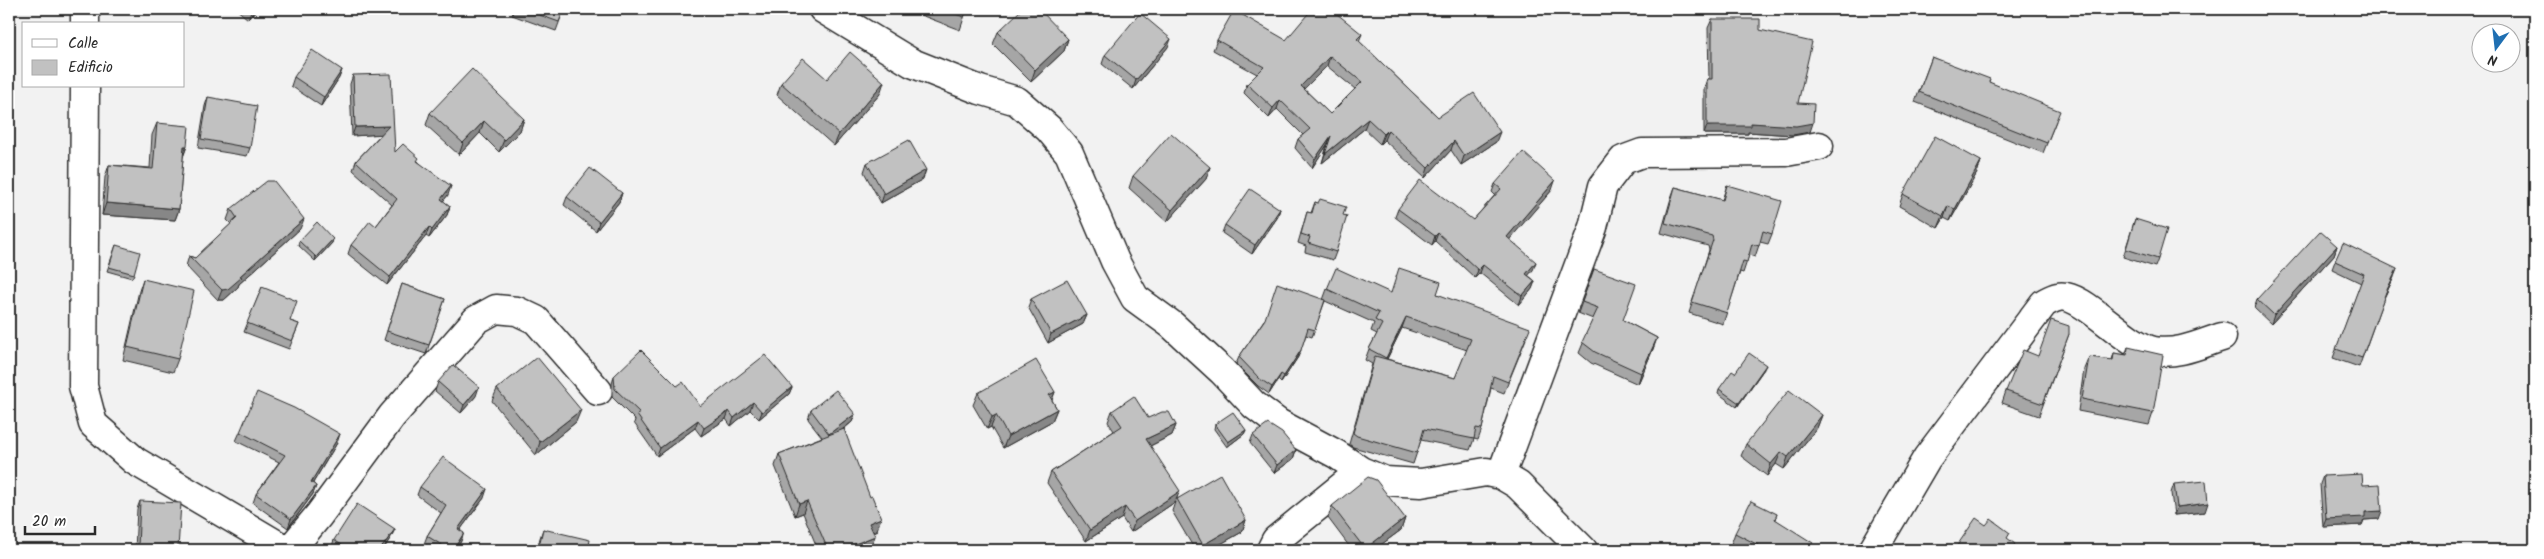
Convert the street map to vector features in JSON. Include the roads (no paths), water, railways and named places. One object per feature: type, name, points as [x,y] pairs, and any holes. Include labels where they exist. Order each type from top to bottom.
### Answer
[{"type":"street","points":[[85,22],[86,9]]},
{"type":"street","points":[[823,9],[912,63],[980,90],[1017,101],[1049,128],[1069,153],[1115,261],[1135,298],[1172,325],[1216,364],[1254,405],[1278,423],[1336,454],[1361,471],[1386,481],[1421,483],[1486,472],[1501,475],[1518,485],[1583,550]]},
{"type":"street","points":[[85,88],[83,386],[93,424],[135,461],[286,550]]},
{"type":"street","points":[[1501,475],[1593,227],[1602,186],[1624,160],[1642,153],[1786,152],[1819,146]]},
{"type":"street","points":[[1873,550],[1927,458],[2044,303],[2059,296],[2076,299],[2124,336],[2153,351],[2178,352],[2222,337]]},
{"type":"street","points":[[290,550],[319,515],[392,416],[476,320],[496,309],[517,311],[536,320],[598,391]]},
{"type":"street","points":[[1271,550],[1276,540],[1361,471]]}]
